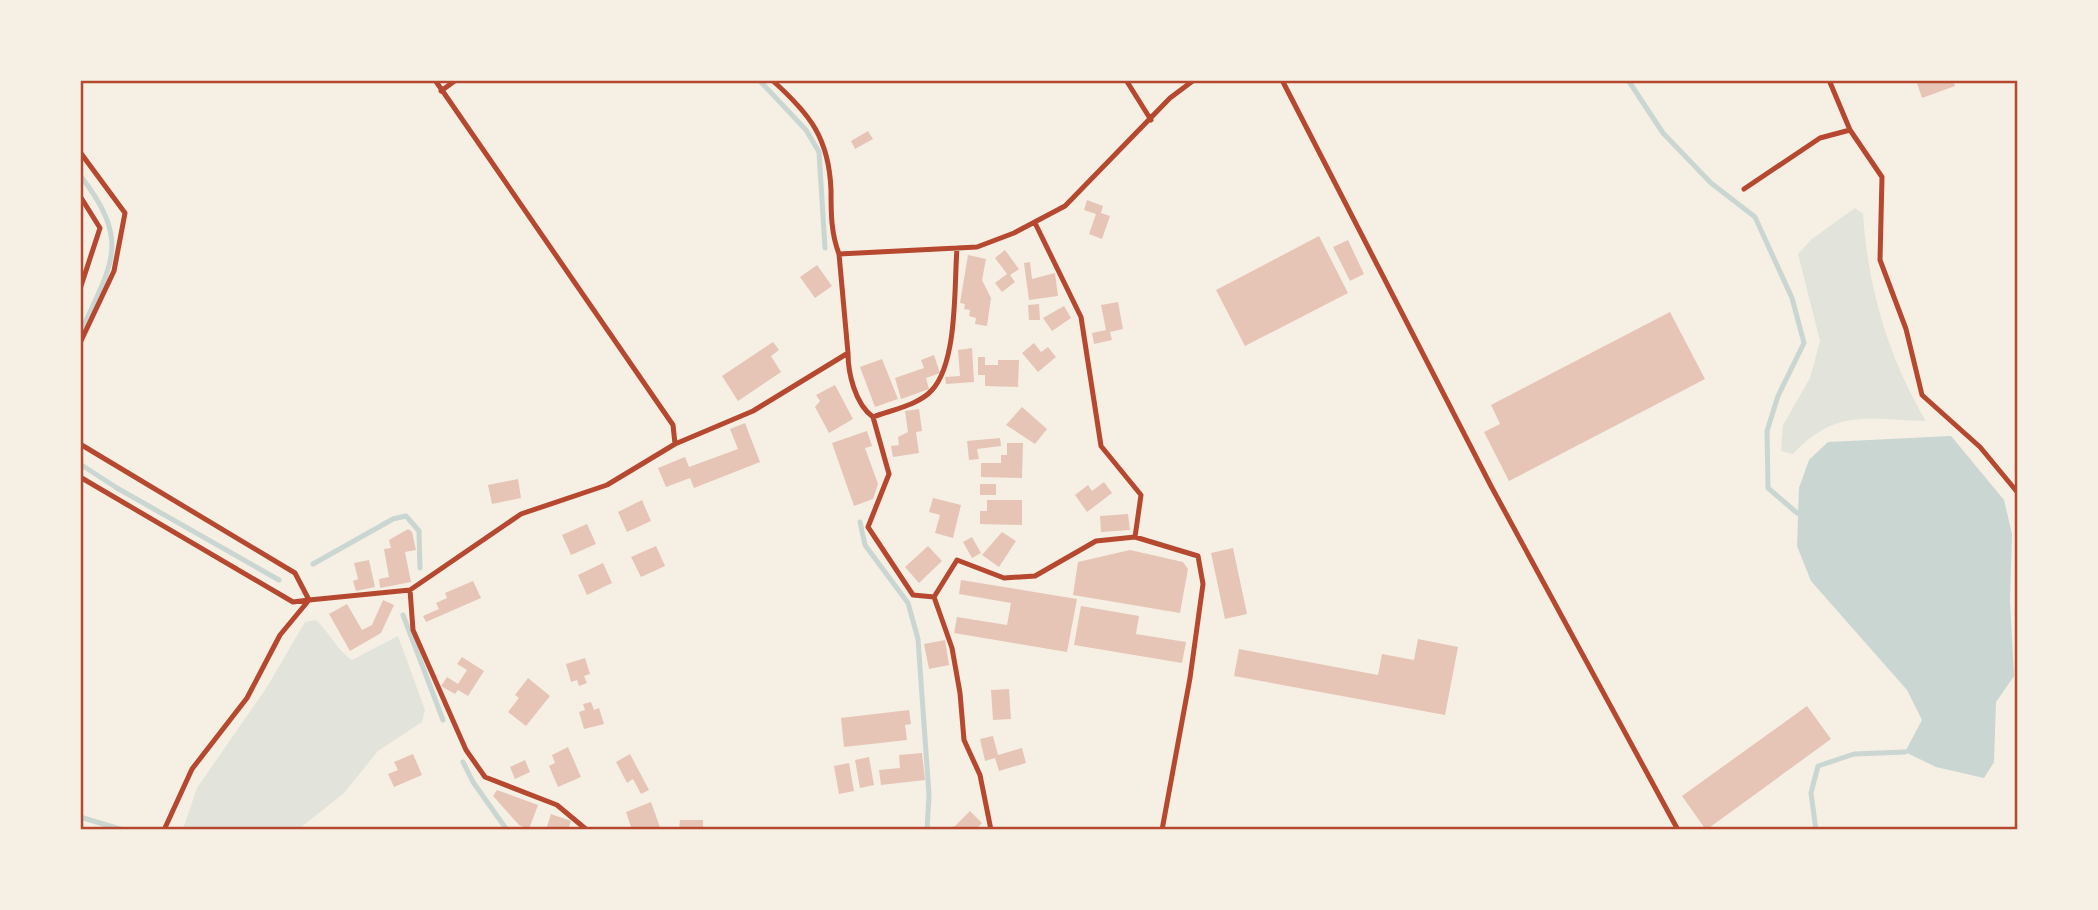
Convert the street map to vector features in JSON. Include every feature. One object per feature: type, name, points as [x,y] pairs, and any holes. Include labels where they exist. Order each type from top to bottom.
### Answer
[{"type":"lane","points":[[435,80],[673,425],[676,444]]},
{"type":"lane","points":[[441,91],[457,80]]},
{"type":"lane","points":[[772,80],[814,123],[826,151],[832,236],[839,254],[848,372],[866,411],[873,416],[889,474],[868,527],[913,595],[934,597]]},
{"type":"lane","points":[[1126,80],[1151,120]]},
{"type":"lane","points":[[839,254],[977,247],[1035,223],[1065,206],[1170,98],[1194,80]]},
{"type":"lane","points":[[1282,80],[1491,486],[1678,830]]},
{"type":"lane","points":[[1829,80],[1850,130],[1882,177],[1880,260],[1906,328],[1922,395],[1980,447],[2018,493]]},
{"type":"lane","points":[[1744,189],[1820,138],[1850,130]]},
{"type":"lane","points":[[80,152],[125,213],[114,271],[80,343]]},
{"type":"lane","points":[[80,196],[100,228],[80,289]]},
{"type":"lane","points":[[1035,223],[1081,317],[1101,446],[1141,495],[1135,537]]},
{"type":"lane","points":[[873,416],[916,401],[932,391],[946,367],[957,248]]},
{"type":"lane","points":[[80,477],[293,602],[410,590],[521,514],[607,485],[676,444],[753,411],[848,353]]},
{"type":"lane","points":[[80,444],[295,573],[309,600]]},
{"type":"lane","points":[[934,597],[957,560],[1004,578],[1035,576],[1096,541],[1135,537],[1198,556],[1203,584],[1190,678],[1162,830]]},
{"type":"lane","points":[[410,590],[413,630],[466,750],[485,777],[557,805],[587,830]]},
{"type":"lane","points":[[934,597],[952,648],[960,693],[964,740],[980,775],[990,830]]},
{"type":"lane","points":[[164,830],[192,769],[247,698],[281,635],[309,600]]},
{"type":"shaded area","points":[[1855,208],[1863,214],[1870,268],[1882,321],[1901,372],[1926,421],[1870,419],[1839,423],[1809,439],[1793,454],[1781,451],[1783,425],[1810,378],[1820,341],[1798,254],[1812,239]]},
{"type":"shaded area","points":[[1951,436],[2004,500],[2012,534],[2010,600],[2014,676],[1996,702],[1994,762],[1984,778],[1936,767],[1905,752],[1922,720],[1907,690],[1811,581],[1797,546],[1799,488],[1809,460],[1828,442]]},
{"type":"shaded area","points":[[316,620],[352,660],[398,636],[425,710],[422,722],[378,751],[344,793],[299,829],[183,829],[197,788],[267,687],[305,622]]},
{"type":"building","points":[[1916,80],[1953,80],[1955,86],[1922,98]]},
{"type":"building","points":[[868,131],[873,139],[855,149],[851,141]]},
{"type":"building","points":[[1087,200],[1103,206],[1101,213],[1110,216],[1102,239],[1089,234],[1096,214],[1084,210]]},
{"type":"building","points":[[1319,236],[1348,293],[1245,346],[1216,290]]},
{"type":"building","points":[[1348,240],[1364,274],[1350,281],[1333,247]]},
{"type":"building","points":[[1005,250],[1019,269],[1010,275],[1015,282],[1002,292],[995,283],[1007,274],[995,258]]},
{"type":"building","points":[[968,255],[986,259],[982,280],[991,298],[987,326],[975,324],[976,318],[969,316],[970,310],[964,309],[965,304],[960,303]]},
{"type":"building","points":[[1030,262],[1032,279],[1055,273],[1058,296],[1029,300],[1024,263]]},
{"type":"building","points":[[817,265],[832,286],[815,298],[800,277]]},
{"type":"building","points":[[1118,302],[1123,329],[1110,332],[1112,340],[1094,344],[1092,333],[1106,330],[1101,305]]},
{"type":"building","points":[[1039,304],[1040,320],[1029,320],[1028,305]]},
{"type":"building","points":[[1064,306],[1071,318],[1052,331],[1043,318]]},
{"type":"building","points":[[1670,312],[1705,379],[1509,481],[1484,432],[1500,424],[1491,405]]},
{"type":"building","points":[[773,342],[779,350],[771,356],[781,372],[738,401],[722,376]]},
{"type":"building","points":[[1034,343],[1041,352],[1048,347],[1056,357],[1038,372],[1022,353]]},
{"type":"building","points":[[972,348],[974,382],[946,384],[945,377],[960,376],[958,350]]},
{"type":"building","points":[[934,355],[940,373],[926,378],[929,389],[901,399],[895,378],[924,368],[921,360]]},
{"type":"building","points":[[978,357],[985,357],[985,365],[998,365],[998,360],[1019,360],[1018,387],[985,386],[985,375],[978,375]]},
{"type":"building","points":[[882,359],[898,399],[875,407],[860,367]]},
{"type":"building","points":[[835,385],[853,419],[829,433],[815,407],[820,401],[816,395]]},
{"type":"building","points":[[1022,407],[1047,429],[1035,444],[1006,425]]},
{"type":"building","points":[[919,409],[922,431],[916,432],[919,453],[893,457],[891,446],[899,445],[898,437],[908,432],[905,411]]},
{"type":"building","points":[[745,423],[760,462],[694,488],[690,478],[666,487],[658,468],[685,457],[689,467],[738,449],[730,429]]},
{"type":"building","points":[[867,431],[872,446],[865,448],[878,484],[873,499],[854,506],[832,443]]},
{"type":"building","points":[[1000,438],[1001,446],[977,449],[979,459],[969,460],[967,441]]},
{"type":"building","points":[[1007,443],[1023,443],[1022,478],[981,477],[981,463],[1001,463],[1001,455],[1007,455]]},
{"type":"building","points":[[518,479],[521,498],[492,504],[488,485]]},
{"type":"building","points":[[1104,482],[1112,493],[1087,512],[1075,495],[1088,485],[1092,491]]},
{"type":"building","points":[[980,484],[996,484],[996,495],[980,495]]},
{"type":"building","points":[[933,498],[961,505],[953,538],[935,533],[940,515],[929,512]]},
{"type":"building","points":[[642,500],[651,521],[627,532],[618,512]]},
{"type":"building","points":[[987,500],[1022,500],[1022,525],[980,524],[980,511],[987,511]]},
{"type":"building","points":[[1128,514],[1130,530],[1101,532],[1100,516]]},
{"type":"building","points":[[587,524],[596,544],[571,555],[562,535]]},
{"type":"building","points":[[408,529],[412,532],[416,550],[405,552],[411,582],[380,588],[379,579],[389,577],[384,549],[391,548],[389,540]]},
{"type":"building","points":[[1002,532],[1016,541],[999,567],[982,555]]},
{"type":"building","points":[[972,537],[981,553],[972,558],[963,542]]},
{"type":"building","points":[[656,546],[665,566],[641,577],[631,557]]},
{"type":"building","points":[[928,546],[942,561],[919,583],[905,567]]},
{"type":"building","points":[[1233,548],[1247,614],[1225,619],[1211,553]]},
{"type":"building","points":[[1130,550],[1183,562],[1188,569],[1180,613],[1073,595],[1078,562]]},
{"type":"building","points":[[369,560],[375,587],[356,591],[353,581],[358,579],[354,563]]},
{"type":"building","points":[[603,563],[612,583],[587,595],[578,575]]},
{"type":"building","points":[[961,580],[1077,599],[1067,652],[954,633],[957,617],[1007,625],[1011,603],[959,594]]},
{"type":"building","points":[[473,581],[481,598],[426,622],[423,616],[439,609],[436,603],[447,598],[445,593]]},
{"type":"building","points":[[383,600],[394,605],[381,633],[350,651],[329,614],[347,604],[362,630],[372,625]]},
{"type":"building","points":[[1081,606],[1139,616],[1136,634],[1186,642],[1182,663],[1074,645]]},
{"type":"building","points":[[1418,639],[1458,647],[1445,715],[1234,676],[1239,649],[1378,675],[1382,654],[1414,660]]},
{"type":"building","points":[[945,640],[949,665],[929,669],[924,644]]},
{"type":"building","points":[[462,657],[484,671],[468,696],[458,690],[455,694],[441,686],[447,677],[458,684],[467,670],[457,664]]},
{"type":"building","points":[[585,658],[590,674],[584,676],[587,683],[579,686],[577,680],[571,682],[566,664]]},
{"type":"building","points":[[528,678],[550,696],[526,726],[508,712],[519,698],[515,695]]},
{"type":"building","points":[[1009,689],[1011,719],[993,720],[991,690]]},
{"type":"building","points":[[591,702],[594,710],[599,708],[604,724],[584,729],[579,712],[585,710],[583,704]]},
{"type":"building","points":[[1807,706],[1831,739],[1706,830],[1682,796]]},
{"type":"building","points":[[909,710],[911,724],[905,725],[907,740],[844,747],[841,718]]},
{"type":"building","points":[[993,736],[998,755],[1022,748],[1026,763],[999,771],[995,758],[985,761],[980,739]]},
{"type":"building","points":[[568,747],[581,777],[558,787],[549,766],[555,763],[552,755]]},
{"type":"building","points":[[922,753],[925,780],[881,785],[879,770],[900,768],[899,755]]},
{"type":"building","points":[[413,754],[422,775],[394,787],[388,774],[398,770],[394,762]]},
{"type":"building","points":[[630,754],[649,790],[641,794],[633,779],[627,783],[616,762]]},
{"type":"building","points":[[869,757],[874,785],[860,788],[855,760]]},
{"type":"building","points":[[525,760],[530,772],[515,779],[510,767]]},
{"type":"building","points":[[849,763],[854,791],[839,794],[834,766]]},
{"type":"building","points":[[497,790],[538,805],[529,829],[519,825],[493,796]]},
{"type":"building","points":[[651,802],[661,830],[632,830],[626,812]]},
{"type":"building","points":[[970,811],[982,823],[975,830],[943,830],[955,826]]},
{"type":"building","points":[[551,814],[571,821],[568,830],[546,830]]},
{"type":"building","points":[[680,820],[703,820],[703,827],[719,827],[719,830],[679,830]]},
{"type":"waterway","points":[[759,80],[806,130],[819,152],[825,248]]},
{"type":"waterway","points":[[1628,80],[1663,133],[1711,183],[1755,217],[1792,298],[1804,343],[1778,396],[1767,431],[1768,488],[1797,513]]},
{"type":"waterway","points":[[80,175],[106,218],[112,253],[101,288],[80,334]]},
{"type":"waterway","points":[[80,464],[117,488],[279,580]]},
{"type":"waterway","points":[[313,564],[393,519],[406,516],[419,531],[420,568]]},
{"type":"waterway","points":[[860,522],[865,545],[908,603],[918,639],[929,795],[927,830]]},
{"type":"waterway","points":[[403,615],[443,720]]},
{"type":"waterway","points":[[1816,830],[1811,793],[1818,766],[1854,754],[1905,752]]},
{"type":"waterway","points":[[463,762],[473,782],[507,830]]},
{"type":"waterway","points":[[80,817],[123,830]]}]
